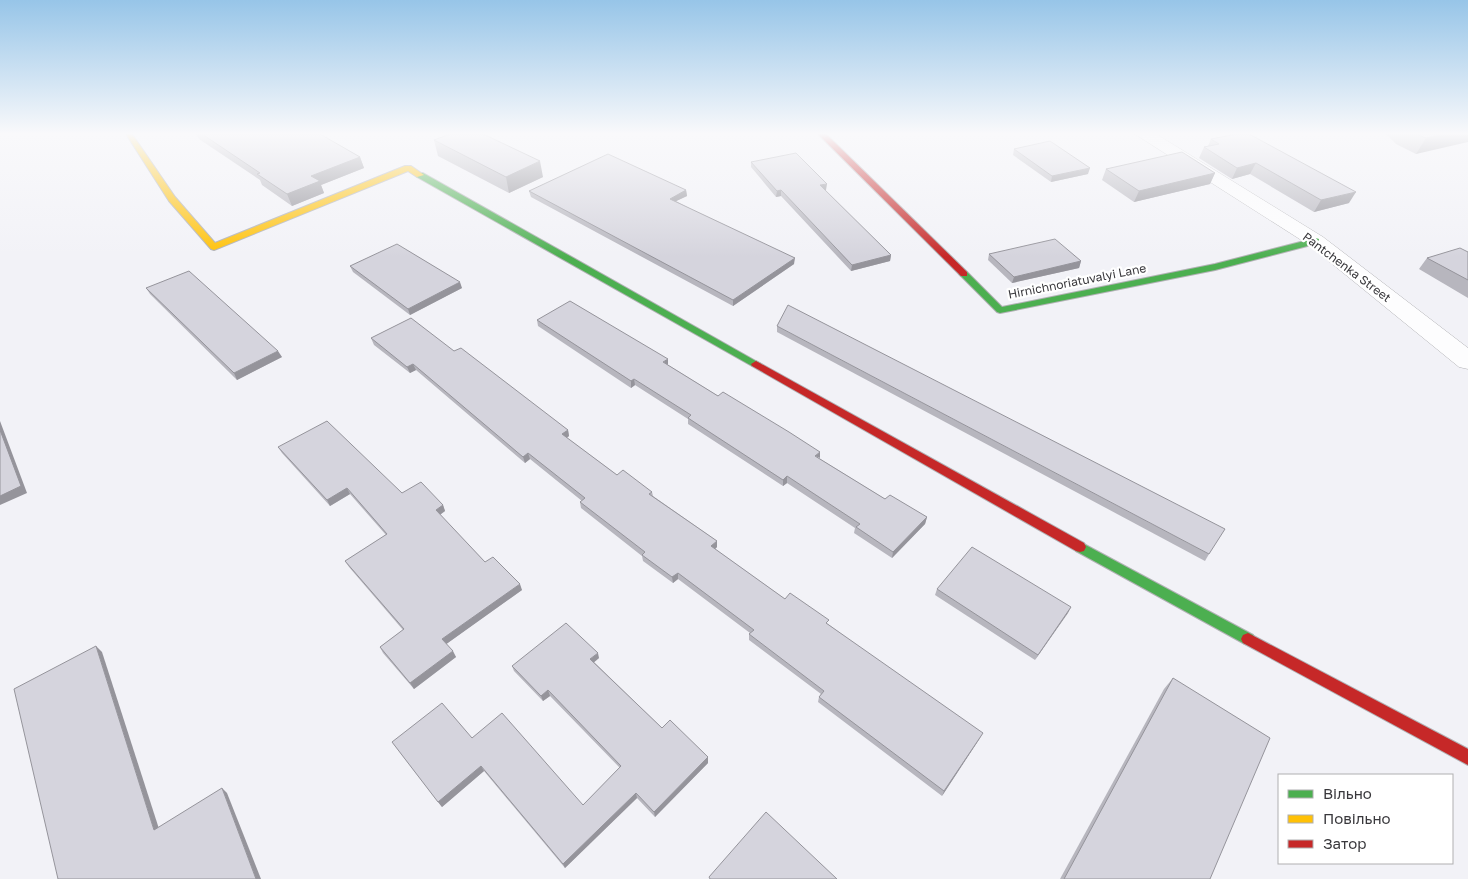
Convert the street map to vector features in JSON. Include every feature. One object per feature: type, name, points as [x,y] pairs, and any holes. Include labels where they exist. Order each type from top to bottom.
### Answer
[{"type":"street","points":[[156,175],[172,199],[214,247],[391,175]]},
{"type":"street","points":[[420,175],[1166,595],[1468,757]]},
{"type":"street","name":"Hirnichnoriatuvalyi Lane","points":[[863,175],[1000,310],[1215,267],[1316,241]]},
{"type":"street","name":"Pantchenka Street","points":[[1210,175],[1316,241],[1468,361]]},
{"type":"building","points":[[259,175],[314,175],[311,176],[320,181],[287,194]]},
{"type":"building","points":[[563,175],[654,175],[686,190],[670,199],[795,258],[733,300],[529,191]]},
{"type":"building","points":[[763,175],[818,175],[827,184],[820,185],[891,255],[852,265],[781,190],[777,191]]},
{"type":"building","points":[[1115,175],[1206,175],[1139,191]]},
{"type":"building","points":[[1277,175],[1325,175],[1356,192],[1321,200]]},
{"type":"building","points":[[1055,239],[1081,261],[1014,277],[989,254]]},
{"type":"building","points":[[397,244],[460,282],[408,309],[350,266]]},
{"type":"building","points":[[1460,248],[1468,252],[1468,280],[1427,258]]},
{"type":"building","points":[[189,271],[278,351],[234,373],[146,288]]},
{"type":"building","points":[[570,301],[668,359],[663,362],[718,396],[723,392],[789,432],[820,452],[815,456],[885,499],[890,495],[927,517],[893,552],[856,527],[860,524],[787,476],[783,480],[688,418],[691,415],[634,379],[631,381],[537,320]]},
{"type":"building","points":[[788,305],[1225,529],[1209,554],[777,326]]},
{"type":"building","points":[[411,318],[454,351],[461,348],[568,430],[562,434],[617,475],[623,470],[652,492],[649,494],[717,541],[711,546],[785,599],[790,593],[829,620],[826,623],[983,733],[944,791],[819,697],[824,691],[749,634],[754,630],[678,573],[672,577],[642,555],[645,552],[580,502],[585,498],[528,453],[523,457],[413,364],[407,367],[371,338]]},
{"type":"building","points":[[327,421],[402,493],[421,482],[443,505],[436,510],[485,562],[493,557],[520,584],[442,639],[453,651],[410,683],[380,647],[404,629],[345,561],[387,534],[347,488],[327,500],[278,447]]},
{"type":"building","points":[[0,430],[21,486],[0,496]]},
{"type":"building","points":[[972,547],[1071,607],[1038,655],[937,589]]},
{"type":"building","points":[[566,623],[598,653],[590,659],[662,728],[670,720],[708,757],[654,812],[636,793],[563,864],[481,766],[438,802],[392,742],[442,703],[472,738],[502,713],[583,805],[621,766],[548,690],[541,696],[512,666]]},
{"type":"building","points":[[96,646],[154,830],[222,788],[256,879],[58,879],[14,689]]},
{"type":"building","points":[[1173,678],[1270,738],[1210,879],[1064,879]]},
{"type":"building","points":[[766,812],[837,879],[710,879],[709,877]]},
{"type":"traffic: fast","points":[[420,175],[756,364]]},
{"type":"traffic: fast","points":[[964,274],[1000,310],[1215,267],[1316,241]]},
{"type":"traffic: fast","points":[[1080,547],[1248,639]]},
{"type":"traffic: slow","points":[[156,175],[172,199],[214,247],[391,175]]},
{"type":"traffic: jam","points":[[864,175],[964,274]]},
{"type":"traffic: jam","points":[[756,364],[1080,547]]},
{"type":"traffic: jam","points":[[1248,639],[1468,757]]}]
